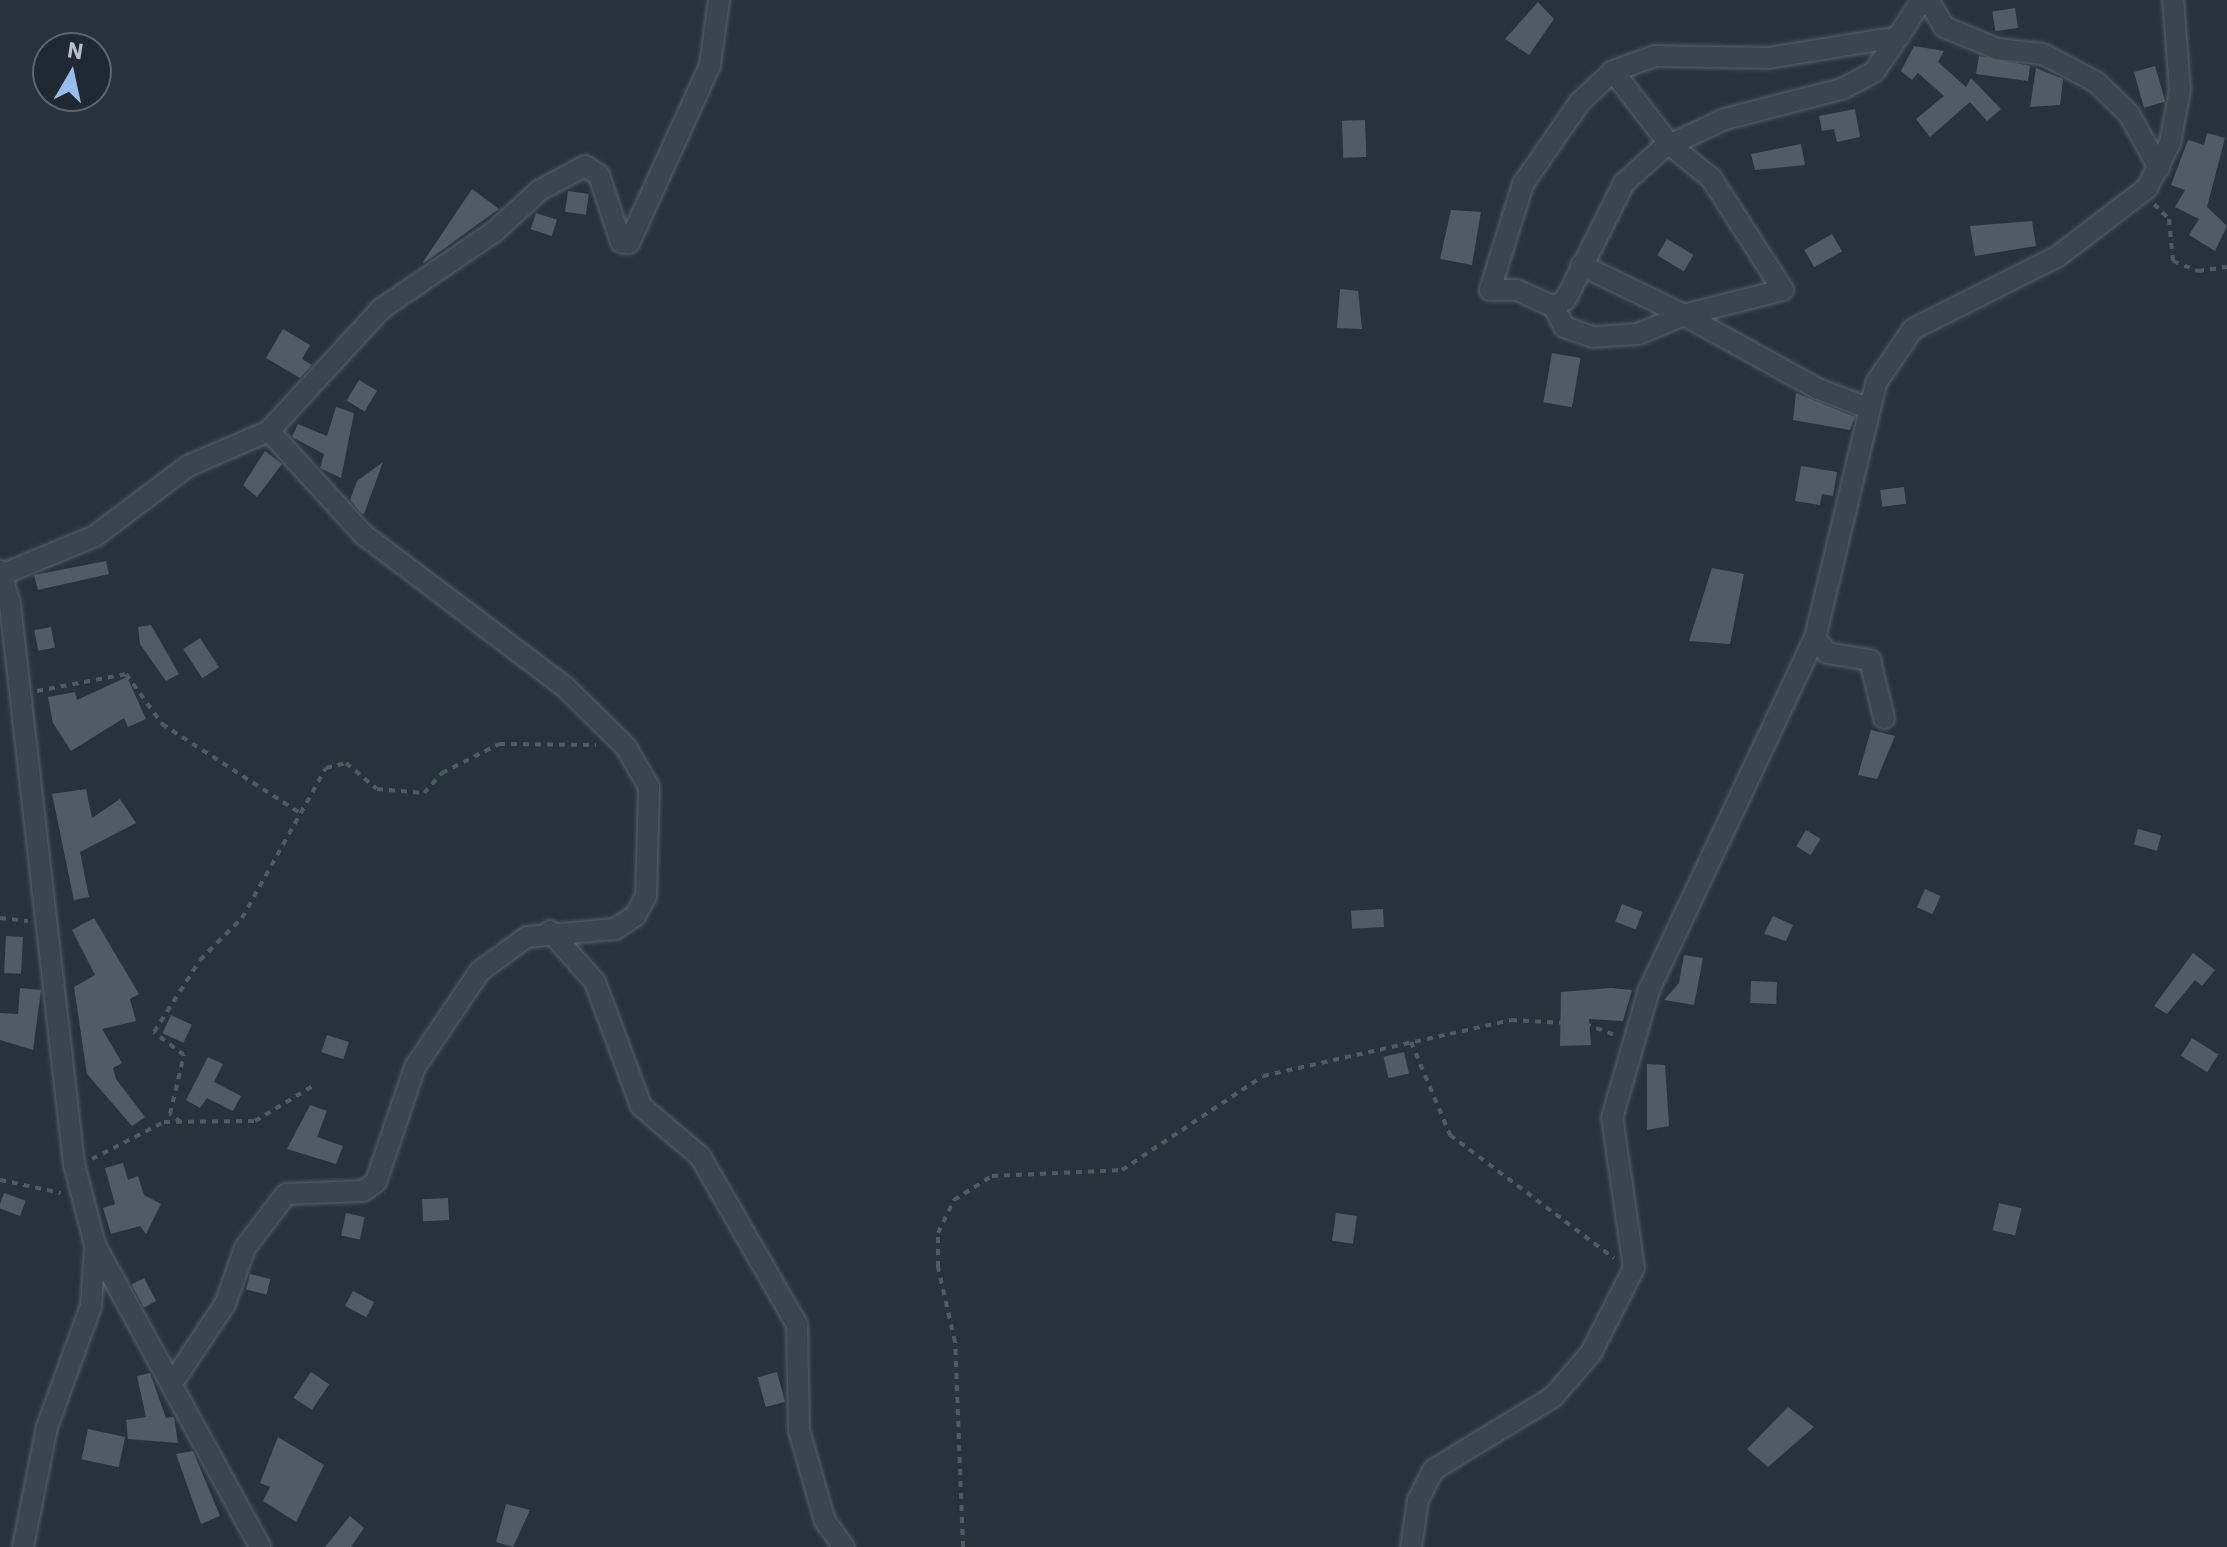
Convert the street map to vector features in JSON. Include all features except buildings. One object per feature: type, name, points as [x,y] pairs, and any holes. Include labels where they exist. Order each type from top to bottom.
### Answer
[{"type":"street","points":[[260,1547],[173,1382],[133,1325],[95,1245],[74,1164],[19,691],[0,573],[95,536],[188,466],[269,431],[381,309],[494,232],[540,190],[585,166],[599,175],[621,242],[629,243],[710,65],[719,0]]},
{"type":"street","points":[[1554,307],[1581,265],[1624,183],[1670,145],[1725,119],[1842,89],[1874,72],[1925,0],[1944,27],[1998,49],[2043,54],[2096,82],[2129,114],[2159,168]]},
{"type":"street","points":[[1411,1547],[1418,1500],[1433,1470],[1553,1397],[1591,1353],[1634,1268],[1612,1118],[1633,1041],[1649,990],[1741,785],[1815,638],[1868,408],[1896,344],[1913,329],[2057,257],[2147,188],[2159,168],[2180,90],[2173,0]]},
{"type":"street","points":[[1613,71],[1670,145],[1711,178],[1783,290],[1684,315],[1638,334],[1593,337],[1564,327],[1554,307],[1517,290],[1490,290],[1523,184],[1580,102],[1613,71],[1655,56],[1768,58],[1898,37]]},
{"type":"street","points":[[1581,265],[1684,315],[1818,389],[1868,408]]},
{"type":"street","points":[[173,1382],[225,1304],[245,1248],[286,1194],[363,1191],[376,1182],[415,1067],[432,1040],[505,947],[550,931],[594,935],[615,929],[635,916],[646,896],[649,787],[626,747],[565,687],[364,535],[269,431]]},
{"type":"street","points":[[1815,638],[1827,653],[1870,660],[1884,718]]},
{"type":"street","points":[[550,931],[595,982],[641,1106],[700,1156],[797,1325],[799,1430],[825,1521],[844,1547]]},
{"type":"street","points":[[23,1547],[47,1427],[91,1306],[95,1245]]},
{"type":"path","points":[[2147,188],[2169,219],[2173,261],[2198,271],[2227,267]]},
{"type":"path","points":[[19,691],[126,674],[162,724],[300,813]]},
{"type":"path","points":[[181,1122],[170,1114],[184,1055],[154,1032],[200,960],[242,918],[300,813],[337,763],[377,789],[424,793],[442,773],[499,744],[626,747]]},
{"type":"path","points":[[0,918],[47,922]]},
{"type":"path","points":[[963,1547],[955,1342],[938,1267],[938,1233],[954,1200],[992,1176],[1122,1170],[1263,1076],[1271,1080],[1411,1042],[1511,1020],[1585,1024],[1633,1041]]},
{"type":"path","points":[[1411,1042],[1450,1135],[1552,1216],[1634,1268]]},
{"type":"path","points":[[74,1164],[164,1122],[255,1121],[316,1084]]},
{"type":"path","points":[[0,1180],[83,1198]]}]
